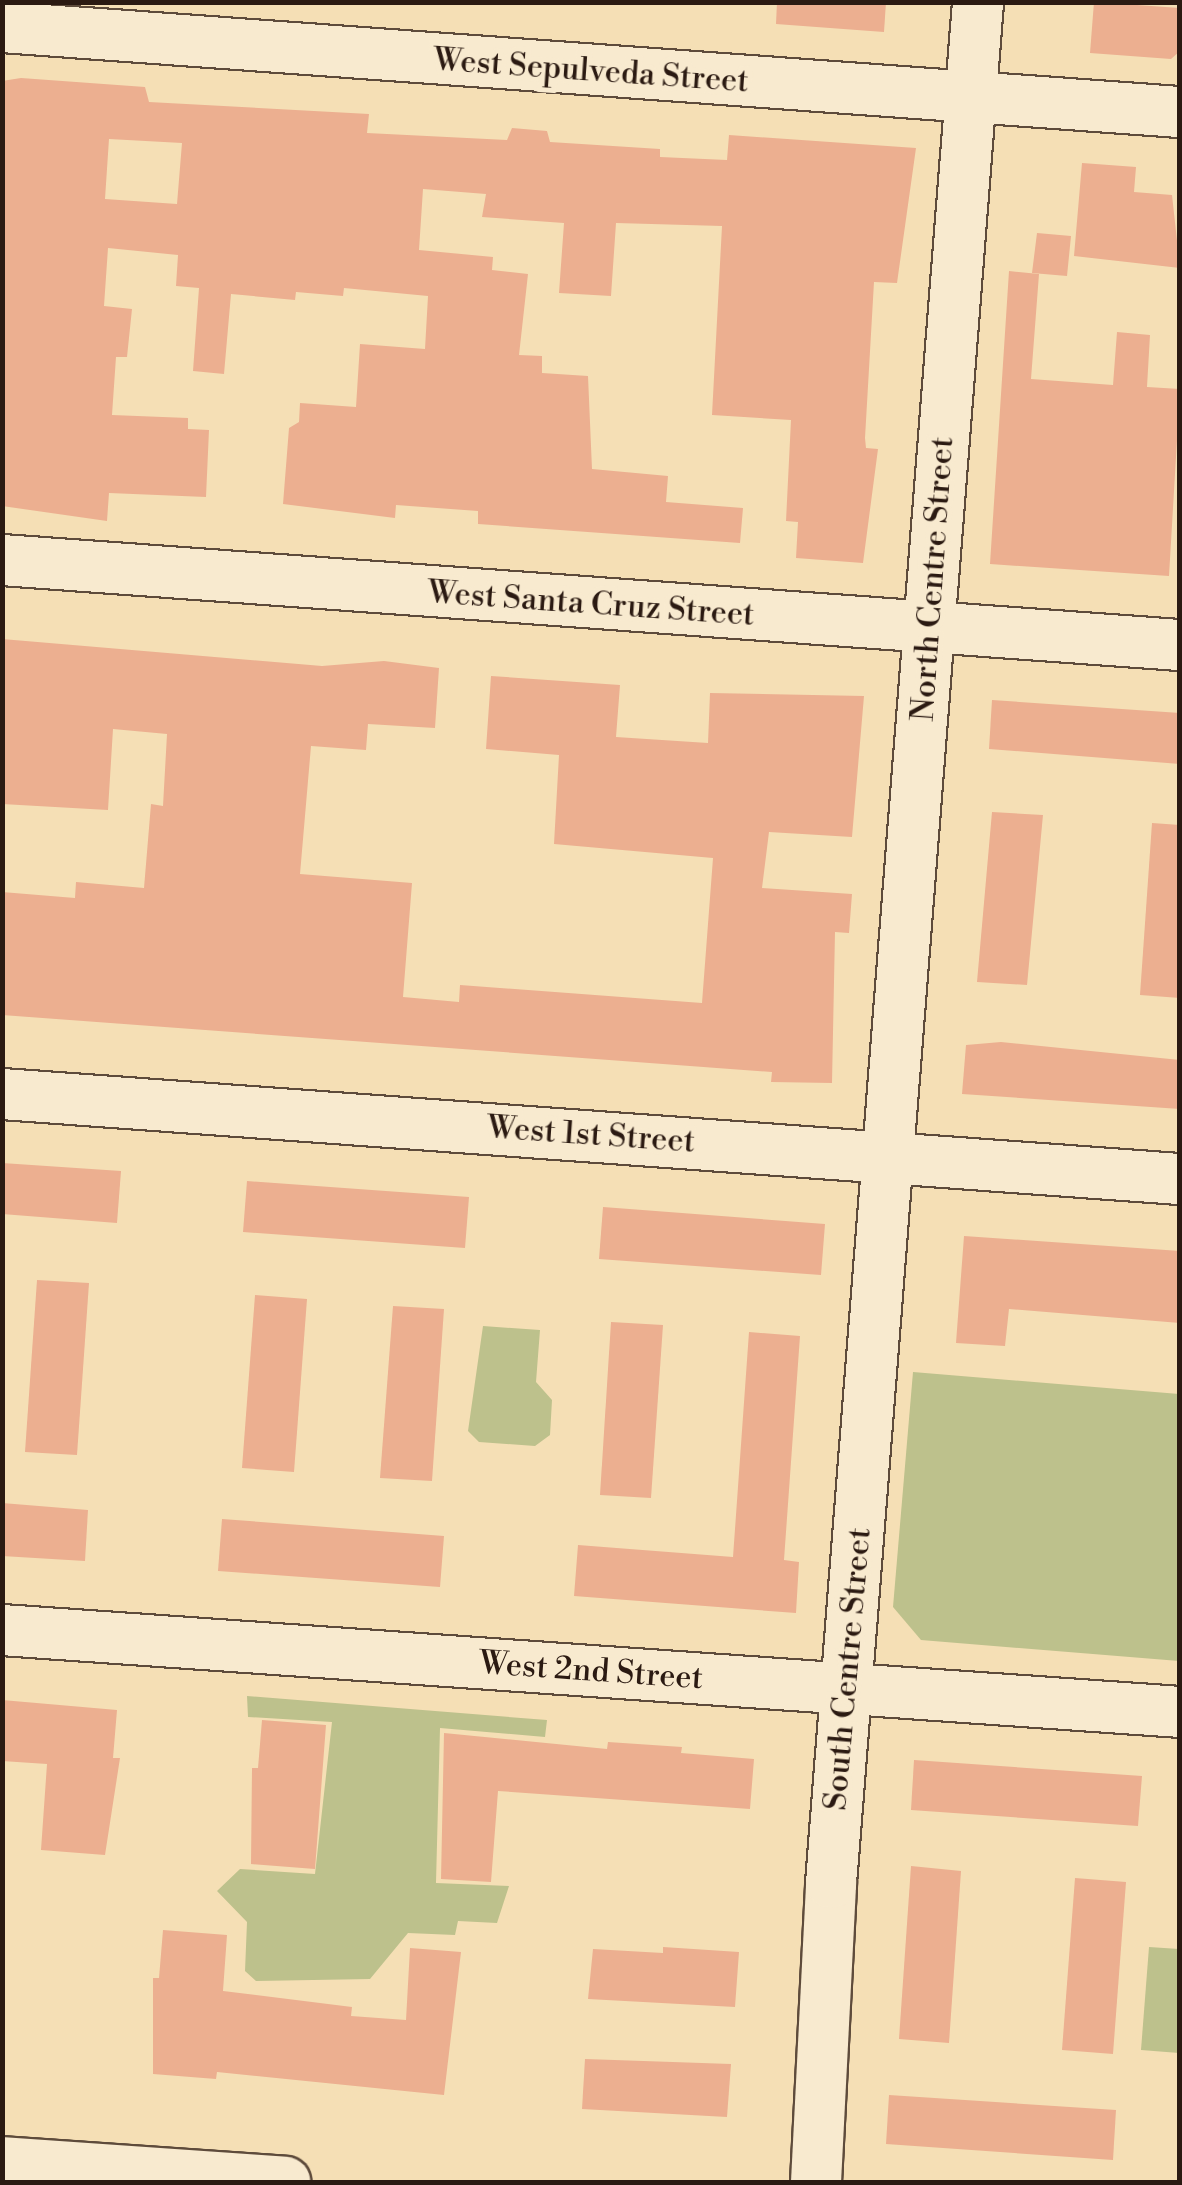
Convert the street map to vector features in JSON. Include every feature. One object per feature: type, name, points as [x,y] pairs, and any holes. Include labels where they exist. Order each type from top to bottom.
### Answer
[{"type":"street","name":"North Centre Street","points":[[888,1156],[978,2]]},
{"type":"street","name":"West Sepulveda Street","points":[[2,27],[1180,112]]},
{"type":"street","name":"West Santa Cruz Street","points":[[2,560],[1180,646]]},
{"type":"street","name":"West 1st Street","points":[[2,1094],[1180,1179]]},
{"type":"street","name":"South Centre Street","points":[[816,2182],[846,1687],[888,1156]]},
{"type":"street","name":"West 2nd Street","points":[[2,1630],[1180,1712]]},
{"type":"street","points":[[2,2162],[285,2182]]},
{"type":"green space","points":[[483,1326],[540,1330],[536,1382],[552,1400],[550,1435],[535,1446],[479,1442],[468,1431]]},
{"type":"green space","points":[[913,1372],[1179,1394],[1179,1661],[921,1640],[893,1607]]},
{"type":"green space","points":[[247,1696],[547,1720],[545,1737],[440,1728],[436,1883],[509,1886],[497,1923],[458,1921],[455,1935],[408,1933],[370,1979],[256,1981],[245,1971],[247,1922],[217,1891],[240,1869],[315,1874],[332,1722],[248,1717]]},
{"type":"green space","points":[[1149,1947],[1179,1949],[1179,2053],[1141,2050]]},
{"type":"building","points":[[777,2],[886,2],[884,32],[776,24]]},
{"type":"building","points":[[1094,2],[1180,8],[1180,51],[1171,59],[1090,53]]},
{"type":"building","points":[[21,78],[145,87],[149,102],[369,114],[367,133],[507,140],[512,128],[547,131],[550,142],[660,149],[660,157],[727,160],[729,135],[916,148],[897,283],[874,282],[865,438],[866,448],[878,449],[863,563],[796,558],[798,522],[786,521],[791,420],[712,415],[722,226],[616,223],[611,296],[559,293],[564,223],[482,217],[486,194],[423,189],[419,250],[493,257],[492,270],[528,274],[519,355],[542,356],[542,373],[588,376],[592,469],[668,476],[666,502],[743,508],[740,543],[478,524],[478,511],[396,505],[395,518],[283,504],[289,428],[299,422],[300,403],[356,407],[360,344],[425,349],[428,296],[344,288],[343,296],[296,292],[295,300],[231,294],[224,374],[193,371],[199,288],[176,286],[178,255],[108,248],[104,306],[132,309],[127,357],[116,357],[112,415],[188,418],[188,429],[209,430],[206,497],[109,493],[107,521],[2,506],[2,81]],"holes":[[[109,139],[182,143],[177,204],[105,199]]]},
{"type":"building","points":[[1082,163],[1136,167],[1134,192],[1172,195],[1180,268],[1074,256]]},
{"type":"building","points":[[1037,233],[1071,236],[1067,276],[1032,273]]},
{"type":"building","points":[[1009,271],[1039,274],[1031,379],[1113,385],[1117,332],[1150,335],[1147,387],[1180,389],[1169,576],[990,564]]},
{"type":"building","points":[[2,639],[322,666],[384,661],[439,668],[435,728],[368,724],[366,750],[311,746],[300,874],[412,883],[403,997],[459,1002],[460,985],[702,1003],[713,858],[554,844],[559,755],[486,749],[491,676],[620,685],[616,737],[708,743],[710,693],[864,696],[852,837],[769,832],[762,888],[852,894],[849,933],[835,932],[832,1083],[771,1082],[772,1072],[2,1015],[2,892],[75,898],[76,882],[144,888],[151,804],[163,806],[167,734],[113,729],[108,810],[2,804]]},
{"type":"building","points":[[992,700],[1180,713],[1180,764],[989,749]]},
{"type":"building","points":[[992,812],[1043,815],[1027,985],[977,982]]},
{"type":"building","points":[[1152,823],[1180,825],[1180,998],[1140,995]]},
{"type":"building","points":[[1001,1042],[1180,1060],[1180,1109],[962,1094],[966,1045]]},
{"type":"building","points":[[2,1163],[121,1171],[117,1223],[2,1214]]},
{"type":"building","points":[[247,1181],[469,1197],[465,1248],[243,1232]]},
{"type":"building","points":[[603,1207],[825,1224],[821,1275],[599,1259]]},
{"type":"building","points":[[964,1236],[1180,1251],[1180,1323],[1009,1309],[1005,1346],[956,1343]]},
{"type":"building","points":[[37,1280],[89,1283],[77,1455],[25,1452]]},
{"type":"building","points":[[255,1295],[307,1299],[294,1472],[242,1468]]},
{"type":"building","points":[[393,1306],[444,1309],[432,1481],[380,1478]]},
{"type":"building","points":[[611,1322],[663,1325],[651,1498],[600,1495]]},
{"type":"building","points":[[749,1332],[800,1336],[784,1560],[799,1562],[796,1613],[574,1596],[578,1545],[733,1557]]},
{"type":"building","points":[[2,1503],[88,1510],[85,1561],[2,1556]]},
{"type":"building","points":[[222,1519],[444,1536],[440,1587],[218,1571]]},
{"type":"building","points":[[2,1700],[117,1710],[113,1758],[120,1758],[105,1855],[41,1850],[47,1764],[2,1761]]},
{"type":"building","points":[[262,1720],[326,1725],[315,1869],[251,1864],[252,1768],[258,1768]]},
{"type":"building","points":[[444,1733],[607,1749],[608,1742],[682,1747],[681,1753],[754,1759],[750,1809],[498,1791],[491,1882],[441,1879]]},
{"type":"building","points":[[914,1760],[1142,1776],[1138,1826],[911,1810]]},
{"type":"building","points":[[911,1866],[961,1871],[949,2043],[899,2039]]},
{"type":"building","points":[[1075,1878],[1126,1882],[1113,2054],[1062,2050]]},
{"type":"building","points":[[163,1930],[227,1935],[223,1991],[352,2007],[351,2016],[406,2020],[410,1948],[461,1952],[444,2095],[217,2072],[216,2079],[153,2074],[153,1978],[159,1978]]},
{"type":"building","points":[[663,1947],[739,1952],[735,2007],[588,1999],[593,1949],[663,1953]]},
{"type":"building","points":[[585,2059],[731,2064],[727,2117],[582,2109]]},
{"type":"building","points":[[889,2095],[1116,2110],[1113,2160],[886,2144]]}]
